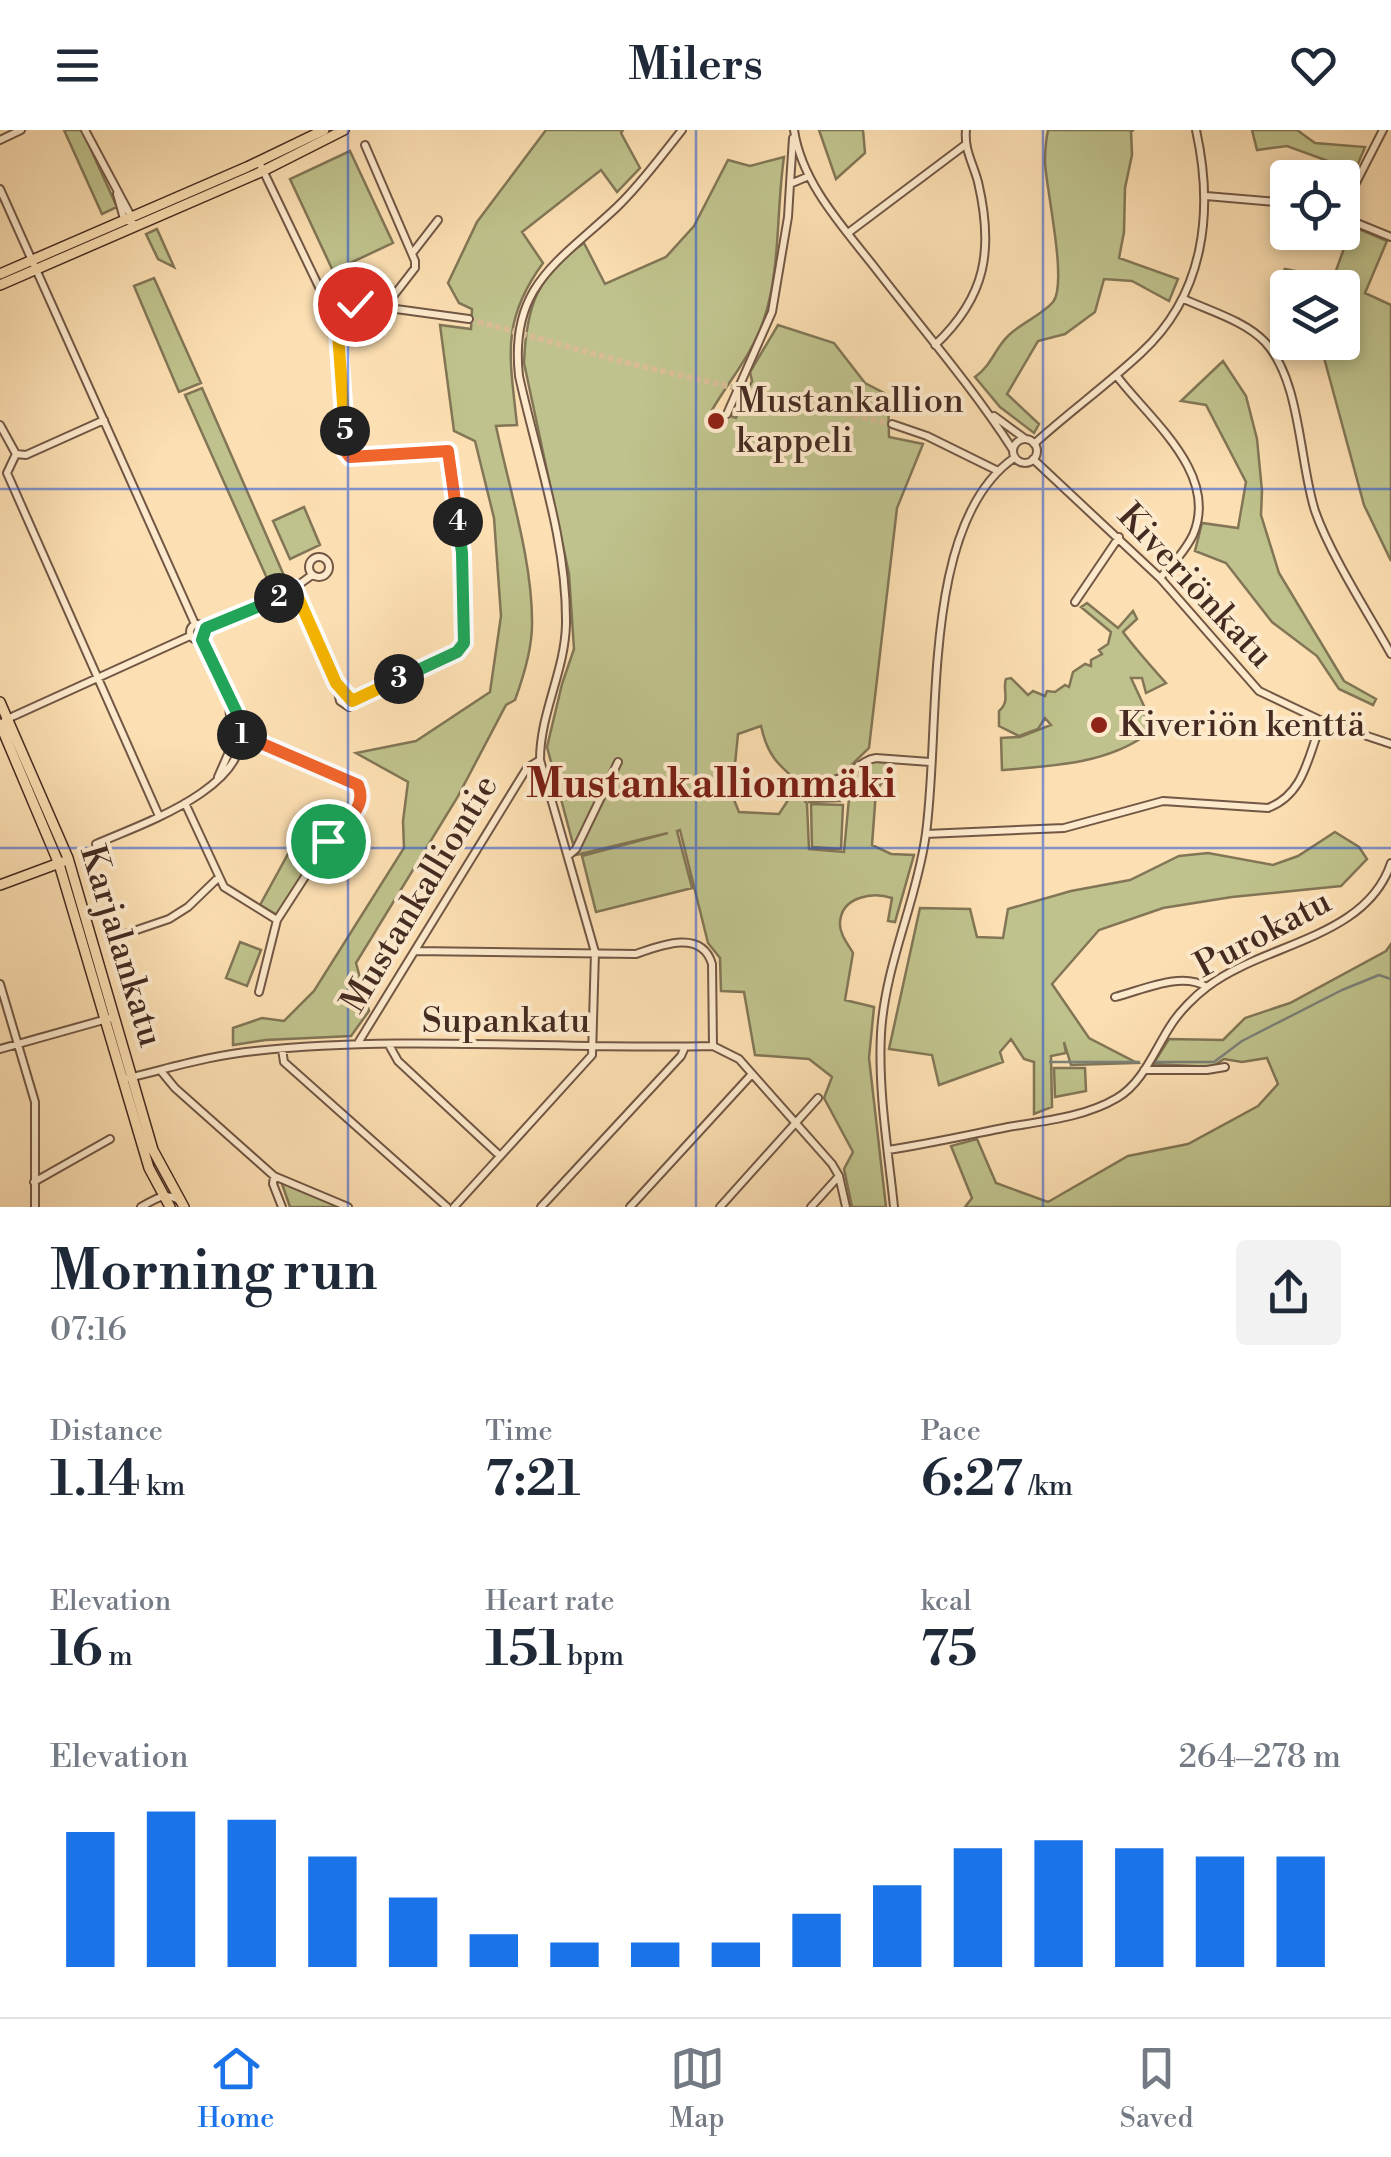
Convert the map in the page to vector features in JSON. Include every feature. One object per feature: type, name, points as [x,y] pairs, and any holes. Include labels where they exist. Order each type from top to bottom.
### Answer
[{"type":"main road","points":[[261,166],[324,130]]},
{"type":"main road","points":[[0,285],[35,265],[344,130]]},
{"type":"main road","points":[[0,274],[35,265]]},
{"type":"main road","name":"Karjalankatu","points":[[0,702],[2,722],[64,861],[149,1168],[170,1207]]},
{"type":"main road","points":[[0,885],[64,861]]},
{"type":"main road","name":"Karjalankatu","points":[[127,1079],[153,1150],[183,1204]]},
{"type":"street","points":[[0,140],[21,130]]},
{"type":"street","points":[[88,130],[131,223]]},
{"type":"street","name":"Mustankalliontie","points":[[358,1044],[527,768],[540,760],[540,738],[564,649],[565,583],[519,376],[516,352],[525,303],[556,259],[634,189],[682,130]]},
{"type":"street","points":[[935,345],[958,324],[980,288],[985,256],[978,180],[965,145],[966,130]]},
{"type":"street","points":[[1034,444],[1156,338],[1184,298],[1200,256],[1206,196],[1196,130]]},
{"type":"street","points":[[1360,178],[1384,130]]},
{"type":"street","points":[[794,131],[809,176],[848,233],[989,412],[1014,454],[1024,463],[1034,459],[1034,444],[989,412]]},
{"type":"street","points":[[727,414],[772,312],[786,232],[794,131]]},
{"type":"street","points":[[365,145],[414,252],[415,268],[384,308]]},
{"type":"street","points":[[848,233],[965,145]]},
{"type":"street","points":[[261,166],[316,284],[332,297],[344,302],[469,319]]},
{"type":"street","points":[[790,184],[809,176]]},
{"type":"street","points":[[0,188],[195,624],[206,628],[294,588],[312,575]]},
{"type":"street","points":[[1206,196],[1270,201]]},
{"type":"street","points":[[414,252],[438,220]]},
{"type":"street","points":[[1360,222],[1391,237]]},
{"type":"street","points":[[1184,298],[1244,327],[1264,342],[1280,364],[1316,515],[1391,654]]},
{"type":"street","points":[[294,588],[342,704],[349,707],[352,701],[457,652],[464,643],[462,553],[448,451],[347,455],[338,333],[344,302]]},
{"type":"street","points":[[1116,375],[1184,459],[1197,497],[1194,533],[1160,578]]},
{"type":"street","points":[[16,454],[26,455],[104,420]]},
{"type":"street","points":[[892,424],[927,436],[997,470]]},
{"type":"street","points":[[0,425],[16,454]]},
{"type":"street","points":[[894,1207],[880,1067],[883,1011],[926,834],[943,603],[966,524],[997,470],[1014,454],[1016,442],[1026,439]]},
{"type":"street","points":[[16,454],[7,473],[159,816]]},
{"type":"street","name":"Kiveriönkatu","points":[[1034,459],[1160,578],[1259,692],[1322,722],[1391,744]]},
{"type":"street","points":[[1074,602],[1120,537]]},
{"type":"street","points":[[190,636],[195,624]]},
{"type":"street","points":[[96,844],[185,803],[211,786],[226,764],[237,736],[228,697],[202,640],[206,628]]},
{"type":"street","points":[[2,722],[190,636],[202,640]]},
{"type":"street","points":[[926,834],[1064,828],[1163,801],[1268,808],[1295,790],[1322,722]]},
{"type":"street","points":[[237,736],[349,779],[361,791],[358,809],[328,841],[277,920],[259,992]]},
{"type":"street","points":[[784,782],[836,780],[876,758],[930,762]]},
{"type":"street","points":[[282,1048],[284,1062],[450,1207],[592,1055],[595,952],[540,760]]},
{"type":"street","points":[[568,856],[576,849],[618,762]]},
{"type":"street","points":[[185,803],[218,878],[231,893],[277,920]]},
{"type":"street","name":"Purokatu","points":[[888,1150],[1073,1116],[1120,1096],[1143,1070],[1173,1021],[1207,986],[1354,914],[1372,898],[1391,863]]},
{"type":"street","points":[[124,934],[168,919],[190,905],[218,878]]},
{"type":"street","points":[[415,950],[636,954],[678,942],[704,948],[712,964],[713,1046],[727,1050],[797,1124],[839,1176],[846,1207]]},
{"type":"street","points":[[1116,998],[1169,982],[1196,980],[1207,986]]},
{"type":"street","points":[[0,984],[35,1102],[34,1207]]},
{"type":"street","points":[[0,1050],[109,1018]]},
{"type":"street","name":"Supankatu","points":[[127,1079],[206,1058],[282,1048],[358,1044],[713,1046]]},
{"type":"street","points":[[390,1045],[398,1061],[500,1155]]},
{"type":"street","points":[[541,1207],[681,1056],[684,1047]]},
{"type":"street","points":[[1143,1070],[1225,1067]]},
{"type":"street","points":[[161,1070],[175,1088],[274,1176],[348,1207]]},
{"type":"street","points":[[630,1207],[752,1074]]},
{"type":"street","points":[[720,1207],[818,1098]]},
{"type":"street","points":[[34,1182],[110,1138]]},
{"type":"street","points":[[274,1176],[282,1207]]},
{"type":"street","points":[[811,1207],[839,1176]]},
{"type":"street","points":[[141,1207],[167,1194],[183,1204]]},
{"type":"green space","points":[[64,130],[82,130],[117,207],[102,214]]},
{"type":"green space","points":[[546,130],[623,130],[621,133],[640,168],[617,192],[601,170],[522,232],[543,263],[529,284],[514,322],[511,359],[517,425],[496,426],[531,601],[530,643],[515,700],[506,705],[457,798],[356,963],[369,1011],[351,1036],[233,1045],[233,1028],[262,1018],[284,1021],[314,991],[404,848],[408,782],[356,753],[416,741],[490,692],[501,616],[494,518],[475,441],[454,431],[440,325],[471,329],[472,309],[459,303],[448,283],[477,222]]},
{"type":"green space","points":[[819,130],[863,130],[865,153],[836,179]]},
{"type":"green space","points":[[1048,130],[1134,130],[1119,258],[1178,279],[1169,301],[1132,281],[1104,279],[1095,312],[1065,334],[1038,341],[1007,394],[1039,424],[1034,433],[1000,407],[975,377],[1009,335],[1048,307],[1057,292],[1057,256],[1045,162]]},
{"type":"green space","points":[[1252,130],[1297,130],[1315,143],[1365,147],[1360,160],[1325,160],[1287,146],[1257,150]]},
{"type":"green space","points":[[350,151],[393,243],[333,271],[290,179]]},
{"type":"green space","points":[[784,157],[769,302],[753,345],[712,410],[736,418],[752,381],[750,372],[778,325],[834,343],[865,383],[888,395],[889,437],[923,444],[897,508],[869,748],[841,775],[798,781],[774,757],[761,726],[738,734],[732,795],[739,812],[779,814],[794,791],[799,791],[807,804],[809,849],[844,852],[851,777],[868,761],[892,763],[876,791],[872,845],[891,854],[914,855],[895,922],[888,921],[892,898],[876,896],[852,901],[840,922],[842,935],[853,953],[845,1000],[874,1007],[869,1058],[886,1207],[852,1207],[844,1169],[853,1152],[824,1098],[832,1077],[809,1059],[755,1055],[744,992],[721,991],[720,958],[708,943],[680,830],[677,831],[692,888],[596,912],[582,856],[668,833],[576,855],[547,747],[574,649],[569,574],[524,363],[531,309],[537,294],[555,267],[584,243],[605,284],[666,257],[694,226],[728,160],[750,166]]},
{"type":"green space","points":[[157,229],[174,267],[158,259],[146,234]]},
{"type":"green space","points":[[1360,229],[1387,241],[1365,293],[1391,305],[1391,561],[1364,505],[1325,360],[1360,360],[1360,270],[1336,270],[1343,250],[1360,250]]},
{"type":"green space","points":[[154,278],[201,383],[179,392],[134,286]]},
{"type":"green space","points":[[1223,361],[1246,396],[1257,439],[1261,515],[1279,573],[1344,681],[1376,699],[1373,705],[1339,689],[1317,656],[1272,622],[1226,563],[1195,551],[1202,523],[1238,528],[1246,482],[1206,405],[1181,401]]},
{"type":"green space","points":[[202,388],[285,578],[270,585],[185,395]]},
{"type":"green space","points":[[304,507],[320,545],[290,559],[273,521]]},
{"type":"green space","points":[[1087,603],[1118,628],[1133,611],[1137,619],[1123,632],[1166,683],[1146,693],[1142,678],[1131,678],[1144,706],[1146,735],[1096,758],[1002,770],[1001,738],[1020,737],[1051,725],[1045,718],[1038,729],[1019,736],[999,726],[1006,679],[1011,678],[1028,695],[1033,691],[1045,696],[1047,691],[1069,687],[1073,672],[1085,664],[1091,666],[1091,660],[1102,654],[1099,650],[1108,644],[1111,632],[1081,607]]},
{"type":"green space","points":[[838,782],[840,801],[809,802],[802,786]]},
{"type":"green space","points":[[811,804],[843,805],[841,849],[812,847]]},
{"type":"green space","points":[[1335,832],[1359,847],[1367,859],[1341,886],[1163,908],[1099,930],[1052,984],[1089,1038],[1137,1063],[1071,1065],[1064,1042],[1066,1053],[1051,1056],[1052,1107],[1034,1114],[1034,1062],[1024,1059],[1011,1039],[1000,1052],[1003,1062],[939,1085],[932,1055],[889,1049],[920,908],[970,909],[977,937],[1003,938],[1008,909],[1130,880],[1179,856],[1208,853],[1273,865],[1298,856]]},
{"type":"green space","points":[[288,854],[308,865],[277,915],[260,905]]},
{"type":"green space","points":[[240,942],[261,950],[247,986],[226,978]]},
{"type":"green space","points":[[1391,944],[1391,1207],[965,1207],[972,1198],[951,1146],[977,1139],[996,1183],[1048,1202],[1128,1156],[1188,1144],[1258,1106],[1278,1084],[1267,1058],[1242,1062],[1224,1059],[1212,1067],[1153,1064],[1169,1039],[1223,1040],[1245,1018],[1290,1003],[1386,951]]},
{"type":"green space","points":[[1054,1068],[1085,1068],[1086,1091],[1055,1097]]},
{"type":"green space","points":[[281,1181],[342,1207],[290,1207]]},
{"type":"waterway","points":[[1156,1062],[1214,1062],[1242,1041],[1342,990],[1379,975],[1391,979]]},
{"type":"waterway","points":[[1050,1062],[1139,1062]]},
{"type":"tunnel","points":[[469,319],[627,363],[892,424]]},
{"type":"place","name":"Mustankallion kappeli","points":[[716,421]]},
{"type":"place","name":"Kiveriön kenttä","points":[[1099,725]]},
{"type":"district","name":"Mustankallionmäki","points":[[711,785]]},
{"type":"route","points":[[328,841],[358,809],[362,796],[358,785],[242,737],[236,711],[202,640],[206,628],[282,597],[294,588],[336,683],[352,701],[457,652],[464,643],[462,553],[448,451],[352,457],[346,452],[338,333],[344,302],[355,304]]}]
